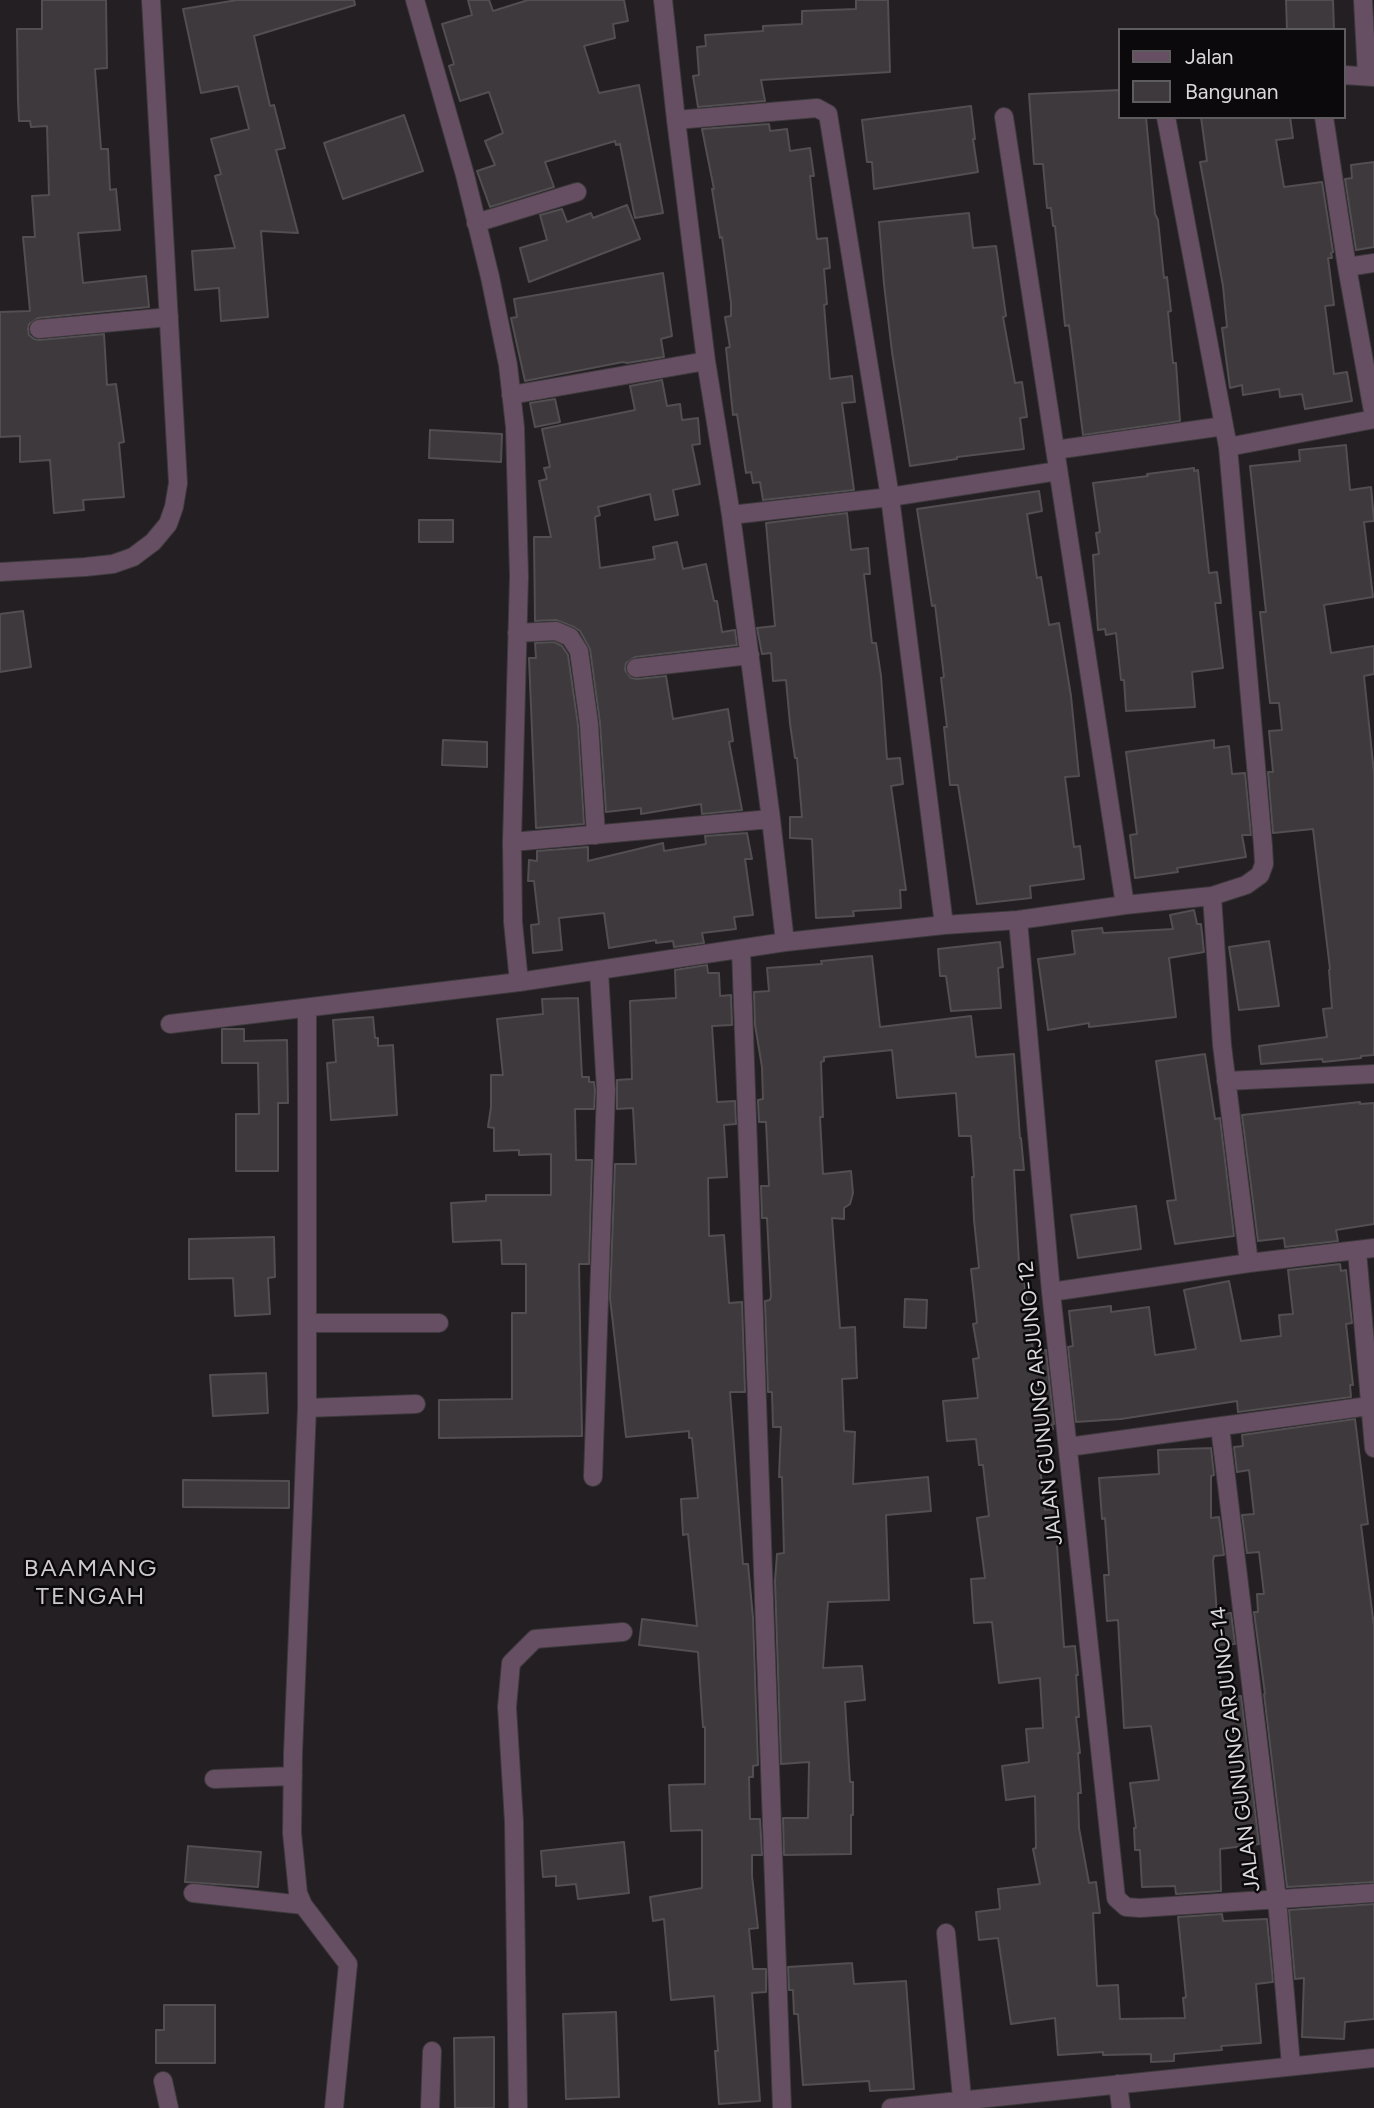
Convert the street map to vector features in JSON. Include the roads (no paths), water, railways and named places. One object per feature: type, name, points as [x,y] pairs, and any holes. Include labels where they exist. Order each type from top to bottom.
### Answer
[{"type":"street","points":[[0,572],[113,564],[133,557],[153,541],[167,524],[174,507],[178,482],[151,0]]},
{"type":"street","points":[[415,0],[477,223],[508,365],[517,477],[519,576],[512,842],[513,922],[519,982]]},
{"type":"street","points":[[663,0],[706,361],[732,515],[785,942]]},
{"type":"street","points":[[1346,75],[1371,77],[1363,0]]},
{"type":"street","points":[[676,120],[817,108],[828,114],[890,497],[944,925]]},
{"type":"street","points":[[1004,117],[1125,905]]},
{"type":"street","points":[[170,1024],[519,982],[785,942],[1018,920],[1212,896],[1246,885],[1260,875],[1264,864],[1228,447],[1166,119]]},
{"type":"street","points":[[1228,447],[1374,418],[1324,119]]},
{"type":"street","points":[[477,223],[577,192]]},
{"type":"street","points":[[1347,267],[1374,263]]},
{"type":"street","points":[[39,329],[169,317]]},
{"type":"street","points":[[511,395],[706,361]]},
{"type":"street","points":[[1055,450],[1224,426]]},
{"type":"street","points":[[732,515],[890,497],[1058,471]]},
{"type":"street","points":[[517,633],[556,631],[570,637],[579,651],[589,724],[596,835]]},
{"type":"street","points":[[636,668],[750,655]]},
{"type":"street","points":[[512,842],[771,819]]},
{"type":"street","points":[[1212,896],[1222,1045],[1249,1263]]},
{"type":"street","name":"JALAN GUNUNG ARJUNO-12","points":[[1018,920],[1051,1292],[1116,1898],[1126,1907],[1277,1899]]},
{"type":"street","points":[[741,949],[782,2108]]},
{"type":"street","points":[[593,1478],[606,1090],[599,971]]},
{"type":"street","points":[[307,1009],[307,1408],[292,1833],[296,1883],[303,1905],[348,1964],[334,2108]]},
{"type":"street","points":[[1226,1081],[1374,1074]]},
{"type":"street","points":[[1051,1292],[1249,1263],[1365,1250],[1371,1383],[1369,1406],[1374,1448]]},
{"type":"street","points":[[308,1323],[439,1323]]},
{"type":"street","points":[[307,1408],[416,1404]]},
{"type":"street","points":[[1068,1447],[1369,1406]]},
{"type":"street","name":"JALAN GUNUNG ARJUNO-14","points":[[1220,1427],[1277,1899],[1291,2066]]},
{"type":"street","points":[[518,2108],[514,1822],[508,1707],[510,1663],[535,1639],[623,1632]]},
{"type":"street","points":[[214,1779],[293,1776]]},
{"type":"street","points":[[193,1893],[303,1905]]},
{"type":"street","points":[[1277,1899],[1374,1893]]},
{"type":"street","points":[[946,1933],[963,2104]]},
{"type":"street","points":[[430,2108],[432,2050]]},
{"type":"street","points":[[891,2108],[963,2104],[1118,2084],[1374,2058]]},
{"type":"street","points":[[163,2081],[169,2108]]},
{"type":"street","points":[[1118,2084],[1121,2108]]},
{"type":"district","name":"BAAMANG TENGAH","points":[[91,1583]]}]
